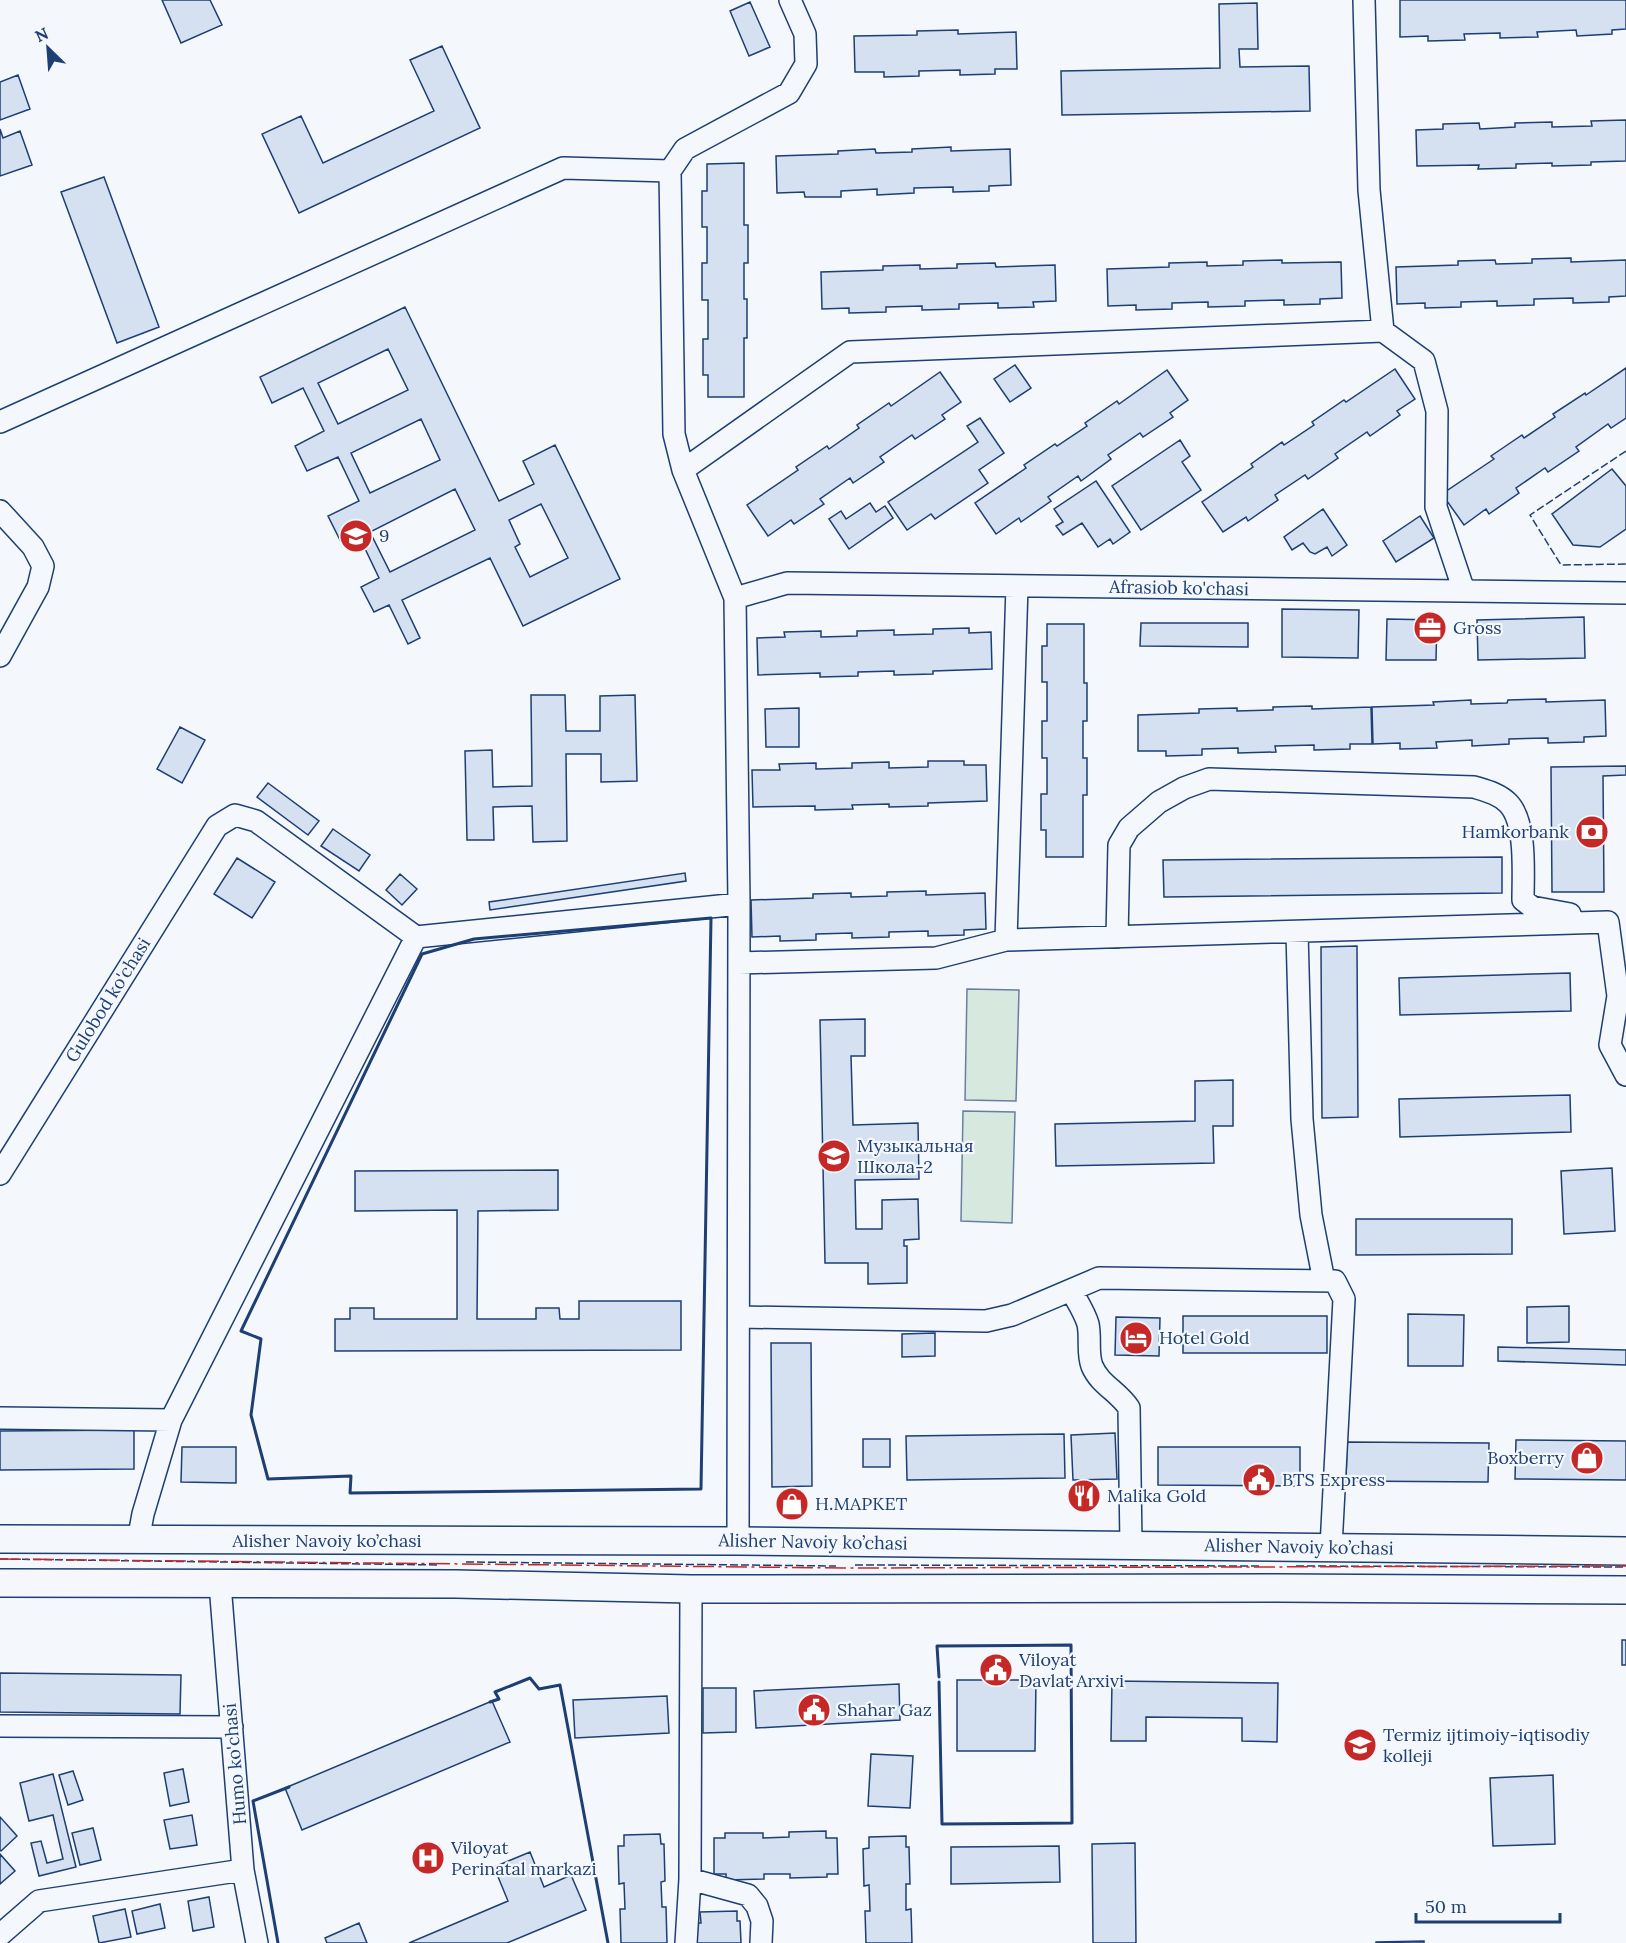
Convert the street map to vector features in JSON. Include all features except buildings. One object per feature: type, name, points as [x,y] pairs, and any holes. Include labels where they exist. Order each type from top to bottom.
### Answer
[{"type":"main road","name":"Alisher Navoiy ko’chasi","points":[[0,1539],[738,1541],[1626,1551]]},
{"type":"main road","points":[[1276,1547],[1277,1588]]},
{"type":"main road","points":[[0,1583],[456,1584],[691,1589],[1626,1590]]},
{"type":"street","points":[[738,1541],[739,904],[735,598],[683,470],[674,434],[670,171],[685,149],[789,93],[806,64],[805,34],[790,0]]},
{"type":"street","points":[[1364,0],[1370,190],[1383,331]]},
{"type":"street","points":[[0,422],[563,168],[670,171]]},
{"type":"street","points":[[683,470],[850,352],[1383,331],[1424,361],[1437,411],[1436,507],[1464,591]]},
{"type":"street","points":[[0,511],[33,547],[43,566],[38,587],[0,656]]},
{"type":"street","name":"Afrasiob ko'chasi","points":[[735,598],[787,583],[1626,593]]},
{"type":"street","points":[[1006,940],[1017,586]]},
{"type":"street","points":[[1117,937],[1119,845],[1129,828],[1159,802],[1184,788],[1209,779],[1474,787],[1498,795],[1510,805],[1518,823],[1522,842],[1523,900],[1532,907],[1572,915],[1588,923]]},
{"type":"street","name":"Gulobod ko'chasi","points":[[0,1174],[217,826],[235,815],[256,821],[416,937]]},
{"type":"street","points":[[138,1541],[143,1514],[171,1420],[416,937],[739,904]]},
{"type":"street","points":[[739,963],[936,958],[1006,940],[1608,922],[1622,992],[1610,1045],[1626,1075]]},
{"type":"street","points":[[1297,932],[1302,1119],[1311,1215],[1324,1281]]},
{"type":"street","points":[[739,1317],[986,1321],[1012,1315],[1100,1278],[1335,1281],[1344,1299],[1331,1547]]},
{"type":"street","points":[[1071,1290],[1087,1321],[1089,1357],[1092,1366],[1099,1380],[1118,1393],[1129,1408],[1131,1545]]},
{"type":"street","points":[[0,1419],[171,1420]]},
{"type":"street","name":"Humo ko'chasi","points":[[220,1584],[243,1870],[257,1943]]},
{"type":"street","points":[[686,1943],[690,1879],[691,1589]]},
{"type":"street","points":[[0,1726],[232,1727]]},
{"type":"street","points":[[0,1935],[39,1901],[243,1870]]},
{"type":"street","points":[[690,1879],[748,1895],[757,1906],[762,1921],[761,1943]]},
{"type":"shaded area","points":[[967,989],[1019,990],[1016,1101],[965,1100]]},
{"type":"shaded area","points":[[963,1111],[1015,1112],[1012,1223],[961,1221]]},
{"type":"fence","points":[[1626,451],[1530,515],[1561,565],[1626,564]]},
{"type":"fence","points":[[0,1559],[440,1565]]},
{"type":"fence","points":[[466,1562],[836,1566]]},
{"type":"fence","points":[[855,1565],[1260,1566]]},
{"type":"fence","points":[[1296,1566],[1626,1567]]},
{"type":"wall","points":[[711,918],[701,1489],[350,1493],[351,1476],[268,1479],[251,1415],[261,1339],[241,1331],[422,954],[474,939],[711,918]]},
{"type":"wall","points":[[939,1677],[937,1646],[1071,1645],[1072,1823],[942,1824],[939,1682]]},
{"type":"wall","points":[[490,1702],[499,1699],[495,1692],[530,1678],[539,1689],[560,1685],[608,1943]]},
{"type":"wall","points":[[278,1943],[253,1801],[289,1787]]},
{"type":"power","points":[[0,1559],[843,1568],[1626,1566]]},
{"type":"place","name":"9","points":[[356,536]]},
{"type":"place","name":"Gross","points":[[1430,628]]},
{"type":"place","name":"Hamkorbank","points":[[1592,832]]},
{"type":"place","name":"Музыкальная Школа-2","points":[[834,1156]]},
{"type":"place","name":"Hotel Gold","points":[[1136,1338]]},
{"type":"place","name":"Boxberry","points":[[1587,1458]]},
{"type":"place","name":"BTS Express","points":[[1259,1480]]},
{"type":"place","name":"Malika Gold","points":[[1084,1496]]},
{"type":"place","name":"Н.МАРКЕТ","points":[[792,1504]]},
{"type":"place","name":"Viloyat Davlat Arxivi","points":[[996,1670]]},
{"type":"place","name":"Shahar Gaz","points":[[814,1710]]},
{"type":"place","name":"Termiz ijtimoiy-iqtisodiy kolleji","points":[[1360,1745]]},
{"type":"place","name":"Viloyat Perinatal markazi","points":[[428,1858]]}]
